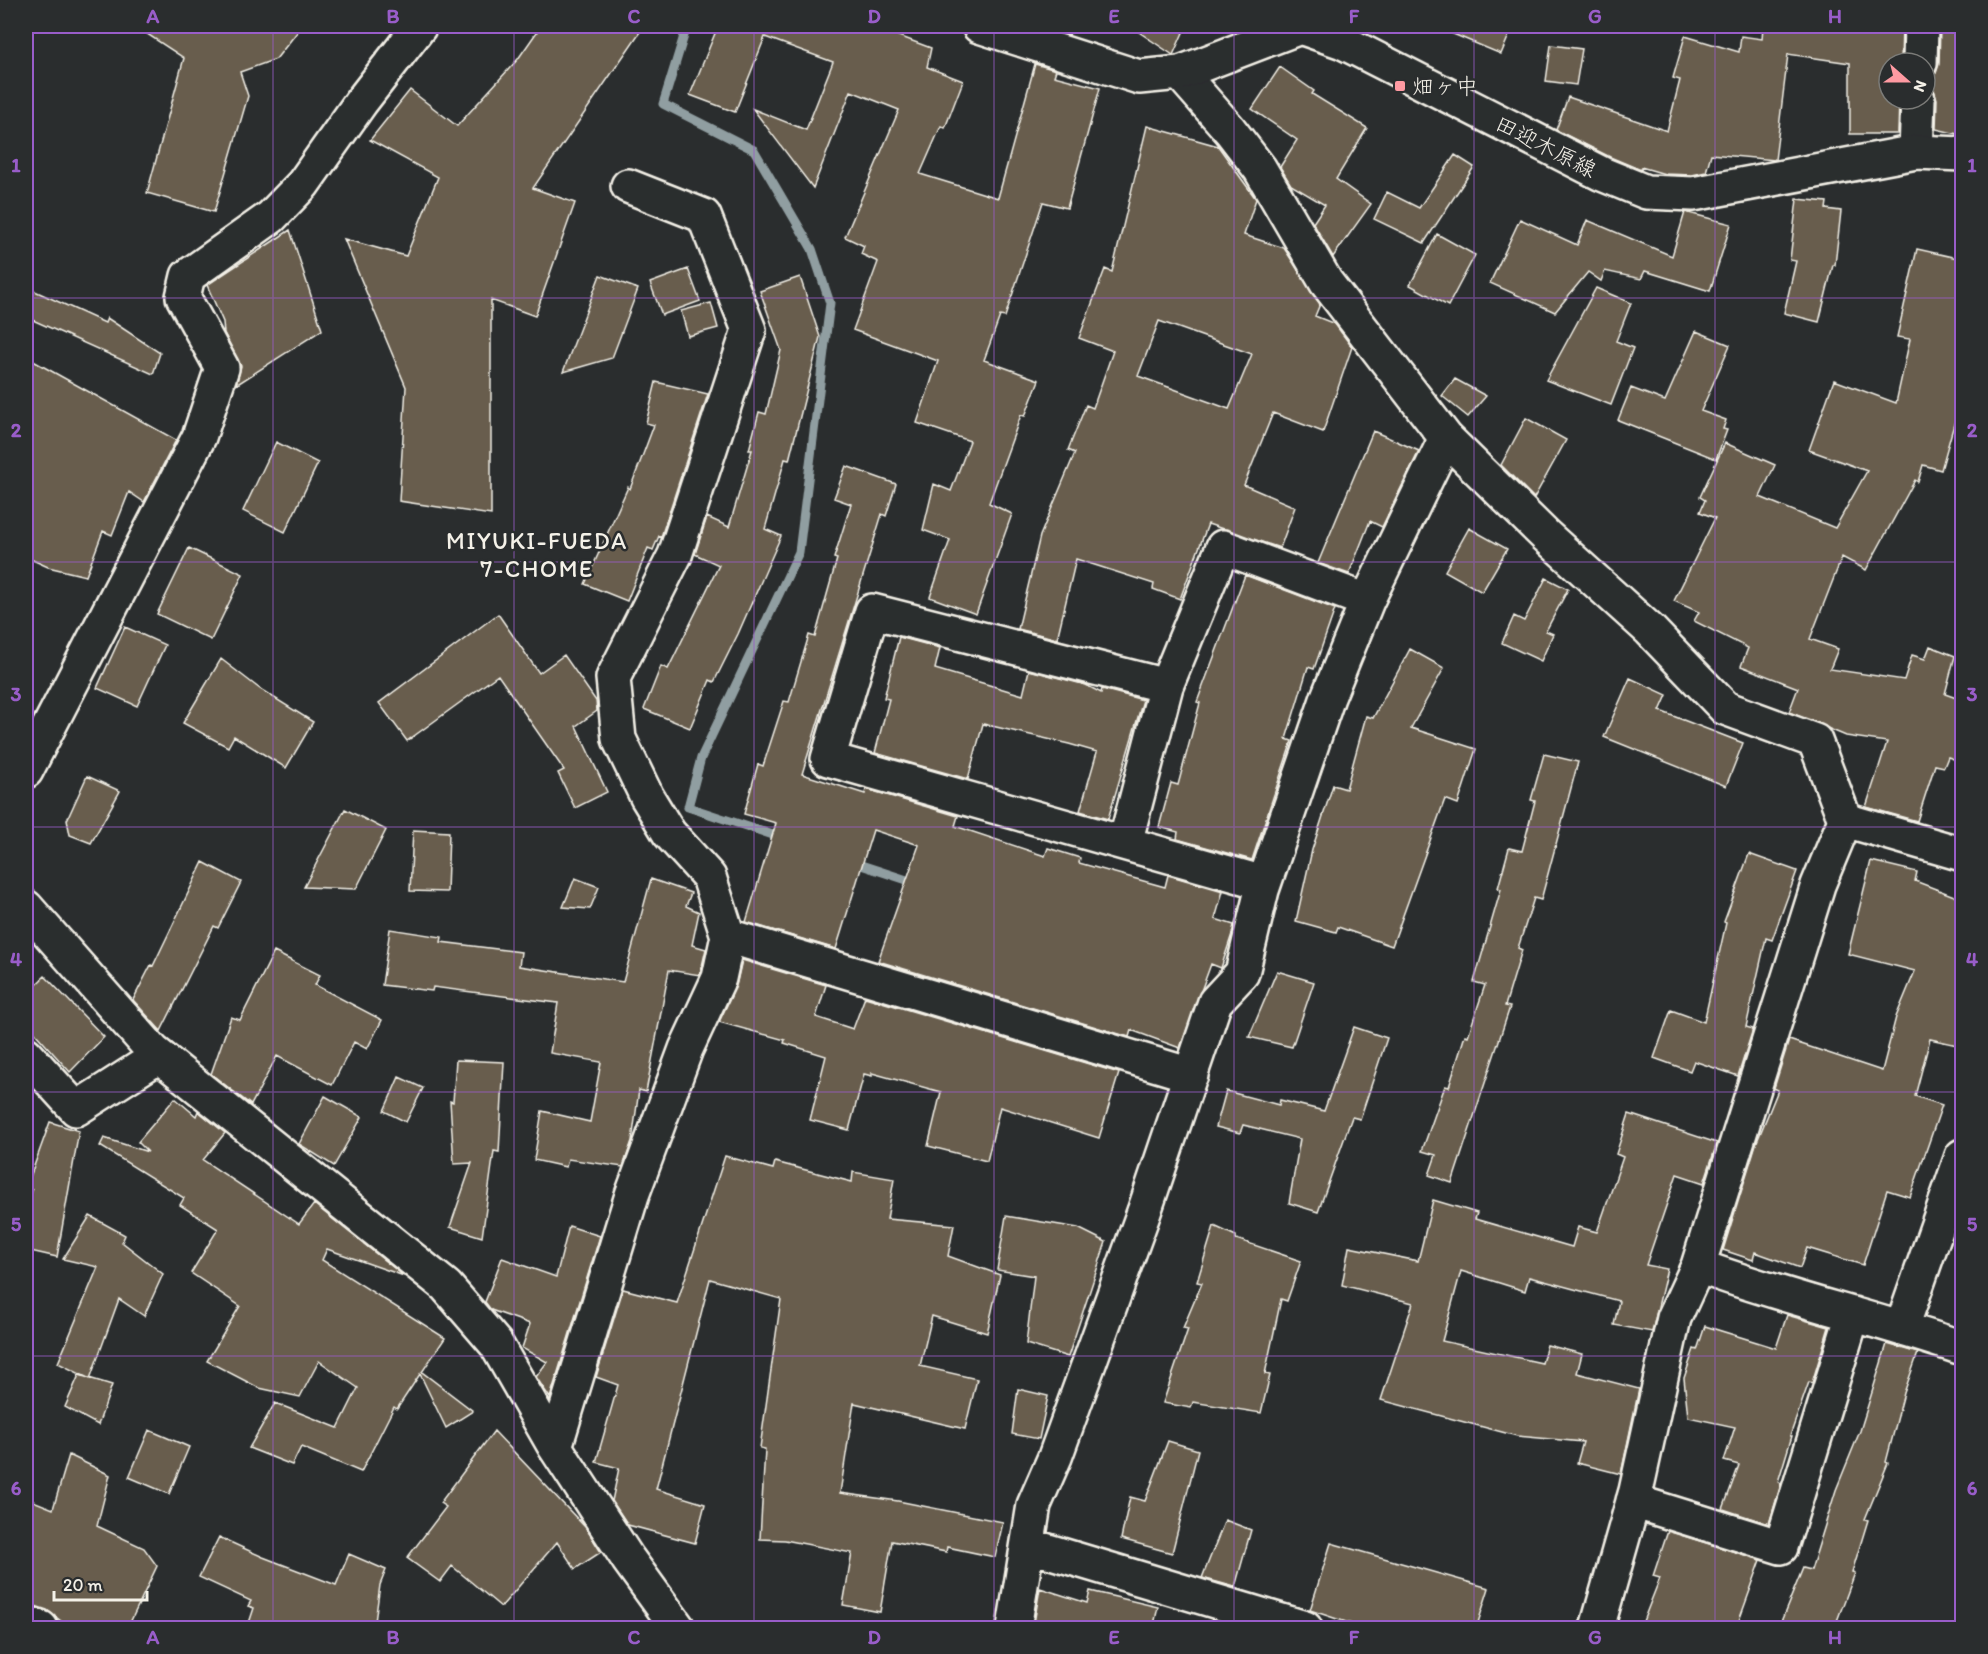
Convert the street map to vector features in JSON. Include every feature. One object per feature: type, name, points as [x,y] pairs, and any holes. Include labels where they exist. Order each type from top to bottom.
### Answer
[{"type":"street","points":[[26,771],[199,437],[222,368],[183,297],[188,276],[271,217],[303,184],[361,102],[420,26]]},
{"type":"street","name":"田迎木原線","points":[[980,26],[1139,77],[1180,73],[1300,27],[1343,42],[1602,174],[1646,192],[1693,194],[1916,152],[1962,154]]},
{"type":"street","points":[[1920,51],[1921,26]]},
{"type":"street","points":[[1180,73],[1230,130],[1260,169],[1326,282],[1446,438],[1545,535],[1650,630],[1725,708],[1815,741],[1845,820],[1818,885],[1698,1266],[1674,1318],[1633,1501],[1597,1629]]},
{"type":"street","points":[[1916,152],[1918,111]]},
{"type":"street","points":[[555,1447],[632,1196],[686,1049],[719,978],[728,936],[709,877],[669,833],[647,797],[619,739],[613,678],[675,555],[749,330],[704,216],[628,186]]},
{"type":"street","points":[[1014,1629],[1034,1505],[1055,1457],[1215,1002],[1242,973],[1264,883],[1328,697],[1367,601],[1446,438]]},
{"type":"street","points":[[1125,843],[1166,686],[1223,547],[1367,601]]},
{"type":"street","points":[[1166,686],[872,611],[828,759],[1264,883]]},
{"type":"street","points":[[1845,820],[1962,854]]},
{"type":"street","points":[[26,907],[159,1056],[446,1286],[496,1344],[555,1447],[628,1559],[678,1629]]},
{"type":"street","points":[[728,936],[1191,1075]]},
{"type":"street","points":[[26,1054],[76,1109],[159,1056]]},
{"type":"street","points":[[1902,1327],[1962,1156]]},
{"type":"street","points":[[1698,1266],[1763,1290],[1902,1327],[1962,1348]]},
{"type":"street","points":[[1633,1501],[1781,1547],[1853,1314]]},
{"type":"street","points":[[1028,1545],[1305,1629]]},
{"type":"street","points":[[26,1623],[41,1629]]},
{"type":"building","points":[[135,26],[302,26],[276,59],[240,72],[248,96],[214,212],[147,193],[184,58]]},
{"type":"building","points":[[541,26],[644,26],[533,188],[575,203],[535,316],[491,300],[491,515],[399,501],[406,387],[344,239],[406,256],[438,177],[370,140],[410,90],[457,126],[518,59]]},
{"type":"building","points":[[718,26],[872,26],[931,48],[927,67],[963,81],[945,128],[941,126],[920,174],[998,198],[1035,64],[1056,70],[1054,76],[1100,88],[1067,208],[1043,202],[1005,317],[1000,316],[984,360],[1039,380],[1025,416],[1021,415],[989,503],[1012,514],[976,614],[930,597],[950,540],[923,530],[934,484],[951,491],[970,441],[917,423],[938,361],[853,330],[878,262],[861,254],[864,246],[845,237],[899,110],[851,91],[813,188],[753,109],[806,130],[833,62],[765,37],[735,112],[690,95]]},
{"type":"building","points":[[1046,26],[1072,26],[1069,35]]},
{"type":"building","points":[[1130,26],[1186,26],[1173,55]]},
{"type":"building","points":[[1434,26],[1513,26],[1501,54]]},
{"type":"building","points":[[1763,26],[1902,26],[1901,51],[1877,51],[1877,111],[1899,111],[1898,134],[1850,134],[1850,63],[1788,54],[1775,160],[1711,154],[1706,172],[1692,175],[1665,174],[1641,167],[1641,170],[1556,130],[1568,97],[1667,131],[1680,80],[1673,78],[1685,36],[1739,52],[1741,36],[1762,39]]},
{"type":"building","points":[[1940,26],[1962,26],[1962,135],[1936,129]]},
{"type":"building","points":[[1551,45],[1582,49],[1576,85],[1546,81]]},
{"type":"building","points":[[1280,67],[1314,91],[1312,94],[1367,128],[1336,179],[1371,204],[1333,257],[1313,223],[1325,205],[1291,185],[1280,167],[1297,140],[1252,109]]},
{"type":"building","points":[[1147,126],[1218,146],[1256,199],[1244,235],[1284,248],[1320,304],[1315,316],[1335,324],[1352,347],[1323,432],[1273,413],[1244,485],[1295,507],[1280,548],[1208,524],[1180,599],[1153,589],[1154,584],[1076,559],[1057,639],[1018,629],[1040,536],[1075,453],[1068,450],[1086,405],[1093,408],[1113,351],[1079,338],[1105,269],[1112,272]],"holes":[[[1159,321],[1252,354],[1229,409],[1138,376]]]},
{"type":"building","points":[[1455,155],[1474,167],[1424,243],[1374,219],[1387,192],[1419,208]]},
{"type":"building","points":[[1797,199],[1827,202],[1826,209],[1841,211],[1835,265],[1833,265],[1819,322],[1784,313],[1796,261],[1790,260]]},
{"type":"building","points":[[1685,212],[1731,224],[1710,291],[1645,271],[1641,279],[1605,271],[1601,281],[1588,272],[1555,312],[1490,283],[1520,219],[1577,245],[1587,220],[1672,256]]},
{"type":"building","points":[[290,230],[322,330],[236,385],[241,366],[224,333],[223,322],[207,285]]},
{"type":"building","points":[[1437,234],[1475,255],[1448,306],[1410,285]]},
{"type":"building","points":[[1917,249],[1962,259],[1962,396],[1941,470],[1923,465],[1918,482],[1915,480],[1866,570],[1842,557],[1810,639],[1838,649],[1830,669],[1904,680],[1912,655],[1925,659],[1930,646],[1955,656],[1945,694],[1962,700],[1962,762],[1948,757],[1944,767],[1935,765],[1917,821],[1866,807],[1887,742],[1846,736],[1789,712],[1798,688],[1741,666],[1748,648],[1694,621],[1699,612],[1674,601],[1715,518],[1700,512],[1705,500],[1700,497],[1725,443],[1775,465],[1760,497],[1835,528],[1867,471],[1809,450],[1834,380],[1896,403],[1910,339],[1897,337]]},
{"type":"building","points":[[688,269],[700,301],[662,315],[650,283]]},
{"type":"building","points":[[600,275],[638,289],[612,358],[563,372]]},
{"type":"building","points":[[800,277],[820,337],[789,460],[785,459],[765,529],[781,536],[738,634],[714,682],[710,680],[690,728],[644,709],[661,666],[668,669],[719,565],[695,554],[707,517],[729,527],[752,450],[749,450],[759,412],[766,414],[781,350],[760,291]]},
{"type":"building","points":[[26,287],[105,323],[107,318],[160,353],[153,374],[26,317]]},
{"type":"building","points":[[1596,288],[1631,303],[1616,341],[1633,348],[1611,405],[1546,380]]},
{"type":"building","points":[[711,303],[718,328],[688,336],[681,311]]},
{"type":"building","points":[[1696,331],[1730,345],[1701,411],[1726,420],[1723,429],[1727,430],[1716,459],[1618,420],[1631,388],[1665,401]]},
{"type":"building","points":[[26,357],[176,440],[144,502],[129,492],[112,535],[103,531],[86,576],[48,567],[26,557]]},
{"type":"building","points":[[1455,379],[1486,396],[1468,417],[1442,396]]},
{"type":"building","points":[[656,382],[708,394],[661,537],[659,536],[653,550],[648,548],[627,601],[585,584],[628,487],[630,489],[654,425],[646,423]]},
{"type":"building","points":[[1526,418],[1566,440],[1534,498],[1501,465]]},
{"type":"building","points":[[1373,431],[1419,451],[1382,527],[1370,521],[1349,574],[1318,563]]},
{"type":"building","points":[[276,442],[318,463],[285,532],[243,511]]},
{"type":"building","points":[[846,466],[896,484],[886,516],[882,514],[802,774],[865,794],[866,789],[958,816],[955,826],[1045,856],[1048,848],[1080,858],[1079,863],[1165,887],[1168,875],[1223,891],[1215,919],[1234,925],[1232,934],[1221,968],[1211,964],[1180,1048],[1131,1030],[1129,1037],[878,961],[919,845],[873,830],[836,949],[746,922],[776,823],[744,814],[758,764],[763,766],[784,701],[789,702],[809,635],[815,637],[837,559],[834,558],[851,504],[834,498]]},
{"type":"building","points":[[1469,528],[1507,549],[1482,592],[1445,571]]},
{"type":"building","points":[[189,548],[243,574],[211,640],[157,614]]},
{"type":"building","points":[[1245,575],[1335,609],[1314,669],[1308,667],[1286,739],[1292,741],[1252,860],[1177,839],[1178,832],[1159,827],[1171,783],[1178,785],[1200,703],[1197,702]]},
{"type":"building","points":[[1546,578],[1568,589],[1546,631],[1553,634],[1541,661],[1502,643],[1514,616],[1524,621]]},
{"type":"building","points":[[498,614],[539,673],[564,655],[596,701],[597,711],[576,726],[607,792],[575,808],[558,773],[564,770],[498,675],[407,741],[379,703]]},
{"type":"building","points":[[125,627],[165,645],[137,706],[97,688]]},
{"type":"building","points":[[899,637],[940,648],[935,669],[1023,695],[1029,670],[1086,685],[1101,693],[1102,689],[1143,700],[1108,819],[1080,811],[1097,752],[1069,744],[983,724],[968,779],[875,753],[889,699],[884,698]]},
{"type":"building","points":[[1410,649],[1444,668],[1411,728],[1476,749],[1458,804],[1445,799],[1392,946],[1338,927],[1336,932],[1296,921],[1312,850],[1333,785],[1346,789],[1366,716],[1373,718]]},
{"type":"building","points":[[221,659],[260,689],[313,722],[286,768],[234,736],[228,747],[183,723]]},
{"type":"building","points":[[1630,678],[1667,695],[1660,711],[1743,743],[1726,786],[1604,737]]},
{"type":"building","points":[[1544,754],[1578,762],[1541,900],[1534,898],[1518,948],[1522,950],[1505,1006],[1510,1007],[1452,1183],[1429,1175],[1436,1155],[1422,1151],[1445,1086],[1449,1087],[1465,1035],[1468,1036],[1485,985],[1474,982],[1501,889],[1498,888],[1509,848],[1522,851],[1535,801],[1531,800]]},
{"type":"building","points":[[87,776],[120,791],[91,843],[70,835],[67,820]]},
{"type":"building","points":[[345,809],[386,830],[356,889],[304,887]]},
{"type":"building","points":[[413,830],[449,832],[447,892],[410,891]]},
{"type":"building","points":[[1749,854],[1797,871],[1772,940],[1766,938],[1746,1027],[1753,1029],[1738,1076],[1694,1061],[1690,1071],[1654,1058],[1671,1010],[1704,1022],[1726,923],[1724,922]]},
{"type":"building","points":[[1871,861],[1917,872],[1915,881],[1962,899],[1962,1046],[1930,1039],[1915,1096],[1942,1105],[1910,1197],[1887,1190],[1863,1265],[1807,1248],[1800,1268],[1755,1252],[1753,1260],[1723,1250],[1756,1144],[1778,1090],[1774,1088],[1789,1040],[1882,1071],[1896,1017],[1915,971],[1848,954]]},
{"type":"building","points":[[203,862],[241,882],[218,928],[214,926],[161,1031],[133,1000],[151,965],[153,966]]},
{"type":"building","points":[[575,878],[599,887],[590,909],[563,907]]},
{"type":"building","points":[[651,879],[691,893],[686,906],[699,912],[692,945],[706,949],[700,975],[669,970],[646,1092],[639,1090],[632,1141],[623,1167],[568,1159],[566,1167],[534,1160],[542,1111],[590,1122],[601,1062],[550,1053],[558,1003],[433,987],[432,991],[382,985],[390,929],[442,937],[441,942],[521,952],[519,966],[623,982]]},
{"type":"building","points":[[274,952],[320,975],[315,985],[382,1020],[367,1049],[354,1042],[332,1085],[277,1056],[251,1105],[211,1074],[231,1017],[240,1020]]},
{"type":"building","points":[[742,960],[826,985],[816,1017],[853,1029],[865,997],[1119,1073],[1099,1138],[1000,1107],[987,1161],[928,1146],[941,1092],[872,1073],[872,1076],[864,1074],[849,1130],[810,1120],[826,1056],[784,1043],[785,1040],[719,1022],[736,986]]},
{"type":"building","points":[[1277,971],[1314,982],[1292,1047],[1249,1037]]},
{"type":"building","points":[[45,976],[104,1037],[70,1072],[26,1023],[26,994]]},
{"type":"building","points":[[1354,1027],[1387,1038],[1360,1119],[1352,1117],[1318,1212],[1289,1203],[1300,1139],[1243,1125],[1240,1133],[1216,1127],[1226,1091],[1279,1105],[1280,1100],[1324,1111]]},
{"type":"building","points":[[456,1060],[504,1062],[499,1152],[494,1151],[482,1237],[450,1227],[472,1163],[454,1164],[450,1101],[453,1102]]},
{"type":"building","points":[[399,1077],[423,1088],[406,1122],[384,1111]]},
{"type":"building","points":[[325,1096],[362,1117],[334,1166],[299,1144]]},
{"type":"building","points":[[175,1098],[196,1116],[198,1111],[225,1133],[203,1160],[299,1224],[314,1204],[404,1276],[327,1249],[322,1260],[445,1338],[422,1372],[473,1411],[446,1428],[420,1374],[397,1409],[394,1407],[361,1472],[301,1447],[292,1465],[249,1448],[275,1403],[338,1428],[358,1388],[319,1361],[300,1397],[259,1388],[207,1361],[240,1306],[191,1273],[218,1229],[180,1205],[184,1198],[100,1146],[104,1138],[148,1152],[138,1142]]},
{"type":"building","points":[[1629,1114],[1717,1143],[1704,1183],[1677,1174],[1646,1265],[1667,1269],[1652,1332],[1614,1325],[1619,1301],[1529,1277],[1525,1291],[1461,1271],[1442,1341],[1542,1363],[1547,1345],[1582,1354],[1577,1373],[1639,1389],[1621,1474],[1577,1463],[1583,1442],[1517,1436],[1381,1400],[1413,1303],[1342,1285],[1349,1247],[1418,1261],[1433,1200],[1477,1213],[1475,1219],[1572,1247],[1578,1227],[1597,1232],[1623,1157],[1616,1154]]},
{"type":"building","points":[[50,1122],[79,1131],[57,1257],[26,1250],[26,1217],[32,1190],[26,1188]]},
{"type":"building","points":[[725,1156],[773,1169],[775,1162],[852,1182],[853,1172],[894,1179],[887,1219],[954,1225],[948,1256],[1000,1275],[987,1333],[932,1316],[920,1366],[977,1379],[965,1429],[854,1403],[840,1493],[898,1501],[1003,1522],[995,1557],[947,1547],[946,1552],[892,1541],[880,1612],[843,1605],[852,1553],[785,1540],[760,1539],[765,1449],[760,1448],[781,1299],[710,1279],[656,1489],[705,1504],[695,1543],[628,1525],[612,1501],[619,1468],[596,1462],[618,1385],[596,1377],[623,1289],[677,1303]]},
{"type":"building","points":[[90,1216],[125,1235],[122,1242],[163,1274],[144,1316],[119,1299],[90,1379],[58,1363],[98,1267],[63,1259]]},
{"type":"building","points":[[1006,1216],[1078,1228],[1106,1242],[1068,1357],[1026,1344],[1034,1276],[997,1270]]},
{"type":"building","points":[[569,1226],[600,1236],[550,1398],[536,1377],[547,1362],[522,1348],[530,1324],[491,1310],[485,1302],[502,1258],[556,1277]]},
{"type":"building","points":[[1214,1226],[1236,1236],[1236,1239],[1301,1261],[1287,1301],[1281,1299],[1265,1374],[1270,1375],[1261,1413],[1193,1402],[1191,1408],[1163,1403],[1188,1329],[1183,1328],[1202,1283],[1197,1282]]},
{"type":"building","points":[[1787,1315],[1829,1327],[1812,1383],[1809,1382],[1790,1436],[1792,1436],[1778,1482],[1781,1484],[1769,1524],[1723,1509],[1739,1465],[1724,1461],[1735,1427],[1688,1417],[1684,1378],[1705,1326],[1776,1348]]},
{"type":"building","points":[[1887,1344],[1918,1353],[1904,1393],[1886,1462],[1888,1463],[1865,1519],[1868,1520],[1852,1572],[1855,1573],[1834,1629],[1778,1629],[1803,1568],[1811,1570],[1836,1490],[1860,1431]]},
{"type":"building","points":[[79,1375],[112,1385],[98,1425],[65,1407]]},
{"type":"building","points":[[1018,1389],[1048,1396],[1039,1439],[1012,1434]]},
{"type":"building","points":[[149,1430],[189,1447],[169,1494],[129,1477]]},
{"type":"building","points":[[494,1431],[586,1528],[601,1552],[575,1569],[557,1542],[501,1607],[452,1566],[440,1582],[407,1558],[446,1507],[440,1503]]},
{"type":"building","points":[[1168,1441],[1198,1450],[1172,1553],[1121,1539],[1130,1497],[1145,1501]]},
{"type":"building","points":[[69,1455],[110,1475],[97,1526],[144,1548],[157,1566],[127,1629],[71,1629],[47,1610],[26,1603],[26,1498],[53,1509]]},
{"type":"building","points":[[1225,1520],[1251,1530],[1235,1587],[1202,1578]]},
{"type":"building","points":[[1668,1531],[1761,1560],[1736,1629],[1640,1629],[1660,1578],[1653,1576]]},
{"type":"building","points":[[219,1537],[263,1557],[336,1585],[349,1554],[386,1570],[380,1585],[374,1629],[247,1629],[254,1608],[248,1606],[251,1601],[199,1577]]},
{"type":"building","points":[[1331,1543],[1489,1588],[1476,1629],[1367,1629],[1310,1610]]},
{"type":"building","points":[[1040,1588],[1087,1603],[1090,1591],[1158,1607],[1153,1629],[1033,1629]]},
{"type":"waterway","points":[[687,26],[663,104],[754,150],[812,249],[830,303],[799,552],[701,758],[688,807],[782,838]]},
{"type":"waterway","points":[[852,862],[916,883]]},
{"type":"place","name":"畑ヶ中","points":[[1400,86]]},
{"type":"district","name":"MIYUKI-FUEDA 7-CHOME","points":[[537,555]]}]
